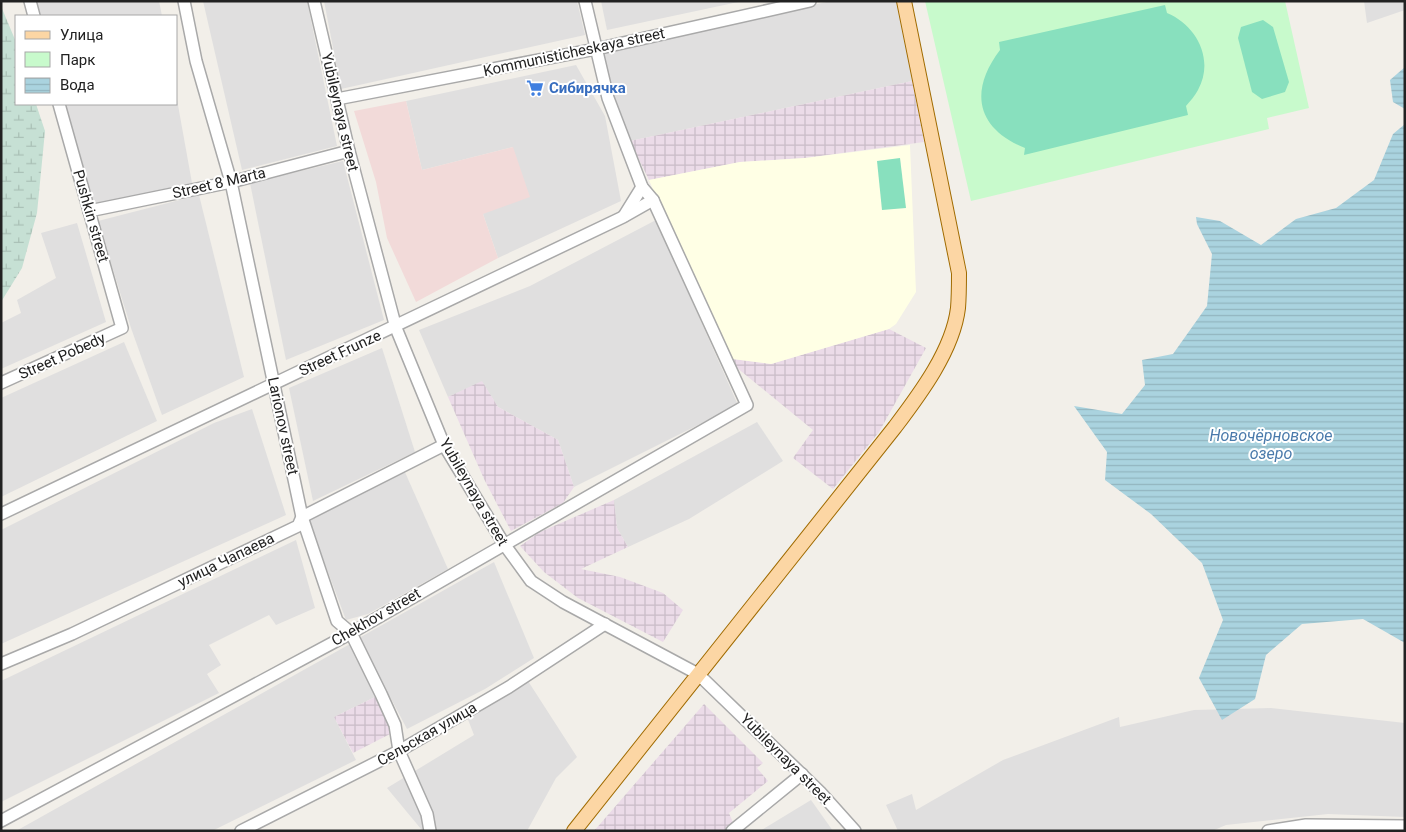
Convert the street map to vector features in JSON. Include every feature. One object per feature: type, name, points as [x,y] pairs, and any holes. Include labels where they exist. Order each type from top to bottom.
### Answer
[{"type":"main road","points":[[574,831],[925,387],[944,352],[958,310],[959,273],[904,1]]},
{"type":"street","points":[[30,1],[34,15]]},
{"type":"street","name":"Larionov street","points":[[184,1],[196,61],[230,182],[302,517],[336,621],[351,633],[395,725],[399,752],[427,814],[430,831]]},
{"type":"street","name":"Yubileynaya street","points":[[314,1],[349,150],[396,328],[444,445],[504,544],[531,581],[564,602],[698,674],[802,774],[855,831]]},
{"type":"street","points":[[585,1],[608,98],[642,187],[653,200]]},
{"type":"street","name":"Kommunisticheskaya street","points":[[337,99],[596,49],[810,1]]},
{"type":"street","name":"Pushkin street","points":[[59,105],[122,328]]},
{"type":"street","name":"Street 8 Marta","points":[[89,211],[230,182],[349,150]]},
{"type":"street","points":[[623,217],[642,187]]},
{"type":"street","name":"Street Frunze","points":[[1,514],[274,383],[396,328],[623,217],[653,200]]},
{"type":"street","name":"Chekhov street","points":[[1,821],[351,633],[747,405],[653,200]]},
{"type":"street","name":"Street Pobedy","points":[[1,383],[122,328]]},
{"type":"street","name":"улица Чапаева","points":[[1,664],[72,634],[298,526],[302,517],[444,445]]},
{"type":"street","name":"Сельская улица","points":[[241,831],[399,752],[509,687],[605,624]]},
{"type":"street","points":[[732,831],[802,774]]},
{"type":"street","points":[[1268,831],[1306,825],[1405,826]]},
{"type":"shaded area","points":[[36,1],[159,1],[162,15],[40,15]]},
{"type":"shaded area","points":[[203,1],[307,1],[337,146],[242,170]]},
{"type":"shaded area","points":[[324,1],[577,1],[585,35],[341,89]]},
{"type":"shaded area","points":[[601,1],[743,1],[607,30]]},
{"type":"shaded area","points":[[831,1],[898,1],[912,81],[630,141],[611,100],[600,51]]},
{"type":"shaded area","points":[[1364,1],[1405,1],[1405,10],[1367,23]]},
{"type":"shaded area","points":[[576,65],[605,116],[621,201],[498,258],[483,214],[513,147],[422,170],[406,101]]},
{"type":"shaded area","points":[[912,81],[924,142],[805,158],[740,162],[649,180],[630,141]]},
{"type":"shaded area","points":[[406,101],[422,170],[513,147],[530,197],[483,214],[498,258],[416,302],[387,238],[376,182],[354,111]]},
{"type":"shaded area","points":[[65,105],[178,105],[192,183],[93,205]]},
{"type":"shaded area","points":[[910,145],[916,292],[896,324],[889,329],[771,364],[725,358],[649,180],[740,162],[805,158]]},
{"type":"shaded area","points":[[343,161],[384,320],[286,360],[250,183]]},
{"type":"shaded area","points":[[199,195],[244,377],[162,415],[131,328],[98,221]]},
{"type":"shaded area","points":[[656,220],[738,405],[574,487],[558,440],[498,407],[482,382],[448,397],[419,330],[530,286]]},
{"type":"shaded area","points":[[77,223],[106,322],[1,369],[1,323],[21,313],[17,300],[56,278],[41,233]]},
{"type":"shaded area","points":[[889,329],[926,348],[879,432],[833,489],[793,458],[813,430],[725,358],[771,364]]},
{"type":"shaded area","points":[[124,342],[157,421],[1,497],[1,398]]},
{"type":"shaded area","points":[[382,348],[415,452],[313,501],[289,388]]},
{"type":"shaded area","points":[[482,381],[498,407],[558,440],[574,487],[563,503],[511,531],[484,479],[448,397]]},
{"type":"shaded area","points":[[252,409],[286,515],[1,644],[1,530],[214,423]]},
{"type":"shaded area","points":[[757,422],[783,461],[689,519],[628,547],[617,528],[614,500]]},
{"type":"shaded area","points":[[404,470],[448,569],[368,614],[346,620],[307,516]]},
{"type":"shaded area","points":[[614,500],[617,528],[628,547],[581,569],[620,577],[663,593],[683,610],[663,642],[578,598],[544,572],[520,546],[540,532]]},
{"type":"shaded area","points":[[296,540],[315,608],[276,625],[269,615],[209,645],[221,665],[207,674],[219,693],[1,802],[1,681]]},
{"type":"shaded area","points":[[494,562],[534,658],[485,689],[407,729],[359,638]]},
{"type":"shaded area","points":[[350,644],[375,697],[334,717],[356,760],[212,831],[16,831]]},
{"type":"shaded area","points":[[528,681],[577,757],[556,778],[527,831],[419,831],[421,829],[387,788],[474,735],[467,717]]},
{"type":"shaded area","points":[[375,697],[392,733],[353,753],[334,717]]},
{"type":"shaded area","points":[[704,704],[763,763],[757,768],[768,781],[729,813],[734,825],[727,831],[594,831]]},
{"type":"shaded area","points":[[1271,708],[1405,723],[1405,817],[1328,814],[1226,825],[1212,831],[898,831],[886,805],[912,794],[916,810],[1003,760],[1119,717],[1120,727],[1194,710]]},
{"type":"shaded area","points":[[811,800],[833,831],[760,831]]},
{"type":"green space","points":[[925,1],[1285,1],[1309,108],[1267,118],[1269,129],[971,201]]},
{"type":"green space","points":[[1165,5],[1167,13],[1177,18],[1194,34],[1200,44],[1203,55],[1203,78],[1197,92],[1186,106],[1188,115],[1024,155],[1025,148],[1009,140],[996,130],[987,119],[982,107],[981,94],[990,65],[1000,50],[999,42]]},
{"type":"green space","points":[[1,6],[15,40],[15,105],[36,105],[45,131],[37,213],[22,268],[1,302]]},
{"type":"green space","points":[[1263,20],[1273,27],[1289,82],[1285,92],[1262,99],[1252,92],[1238,38],[1241,27]]},
{"type":"green space","points":[[900,158],[906,208],[882,210],[877,161]]},
{"type":"water","points":[[1405,67],[1405,109],[1393,102],[1390,80]]},
{"type":"water","name":"Новочёрновское озеро","points":[[1405,124],[1405,643],[1363,619],[1302,624],[1266,655],[1255,699],[1222,720],[1199,678],[1223,620],[1202,563],[1151,514],[1105,480],[1107,452],[1074,406],[1122,414],[1145,385],[1142,360],[1173,354],[1207,306],[1212,254],[1197,224],[1196,217],[1220,221],[1261,245],[1296,219],[1336,208],[1374,180],[1393,134]]},
{"type":"place","name":"Сибирячка","points":[[535,88]]}]
